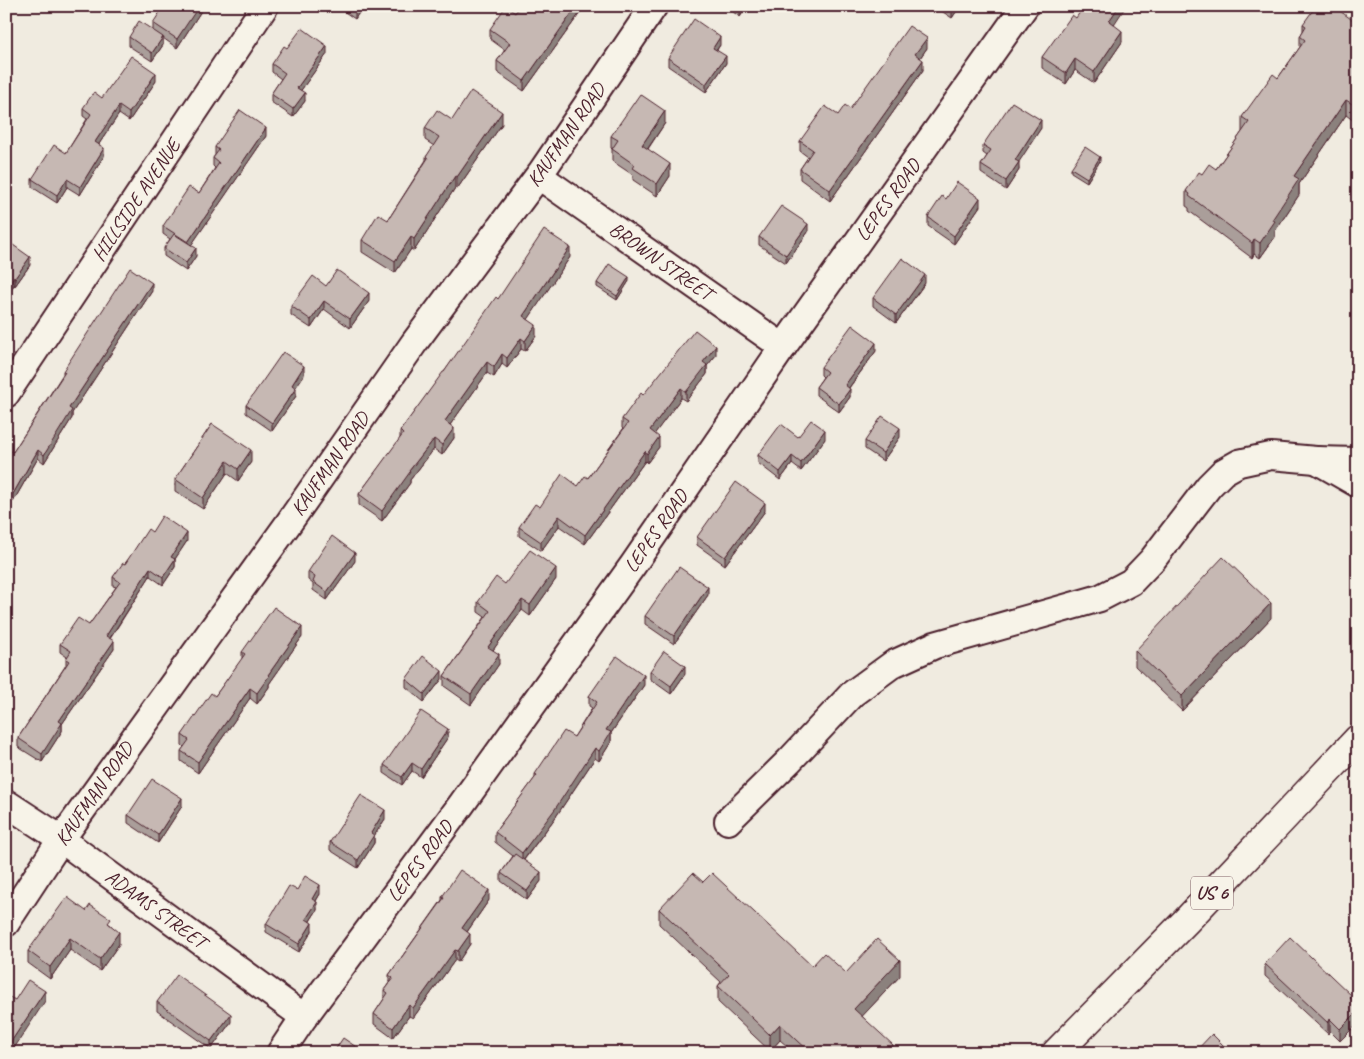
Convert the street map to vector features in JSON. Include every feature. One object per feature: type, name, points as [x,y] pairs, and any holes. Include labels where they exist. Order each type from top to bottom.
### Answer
[{"type":"main road","name":"US 6","points":[[1056,1053],[1182,926],[1358,739]]},
{"type":"street","name":"HILLSIDE AVENUE","points":[[6,394],[264,6]]},
{"type":"street","name":"KAUFMAN ROAD","points":[[6,923],[61,840],[288,524],[414,343],[539,176],[654,6]]},
{"type":"street","name":"LEPES ROAD","points":[[280,1053],[304,1017],[484,773],[633,565],[783,347],[1025,6]]},
{"type":"street","name":"BROWN STREET","points":[[539,176],[783,347]]},
{"type":"street","points":[[728,821],[852,694],[893,664],[935,645],[1100,598],[1131,582],[1153,559],[1209,486],[1223,472],[1239,463],[1271,456],[1358,461]]},
{"type":"street","points":[[1316,460],[1358,484]]},
{"type":"street","name":"ADAMS STREET","points":[[6,803],[61,840],[304,1017]]},
{"type":"building","points":[[164,6],[199,6],[177,39],[153,23]]},
{"type":"building","points":[[348,6],[358,6],[355,11]]},
{"type":"building","points":[[506,6],[515,13],[520,6],[528,6],[533,10],[535,6],[577,6],[524,81],[497,61],[510,43],[490,29]]},
{"type":"building","points":[[946,6],[955,6],[952,10]]},
{"type":"building","points":[[1084,6],[1119,6],[1109,21],[1122,31],[1094,72],[1075,59],[1066,73],[1042,57],[1072,15],[1076,18]]},
{"type":"building","points":[[1316,6],[1333,6],[1358,24],[1358,100],[1354,105],[1346,100],[1294,176],[1299,179],[1272,220],[1275,221],[1260,243],[1254,239],[1252,243],[1189,196],[1190,194],[1186,191],[1199,172],[1202,174],[1209,164],[1216,169],[1249,122],[1242,117],[1273,74],[1278,78],[1305,40],[1300,36],[1306,26],[1303,24]]},
{"type":"building","points":[[694,19],[720,37],[713,48],[726,56],[706,84],[668,58]]},
{"type":"building","points":[[139,21],[163,37],[152,53],[129,37]]},
{"type":"building","points":[[909,26],[927,38],[915,54],[923,60],[830,190],[800,169],[813,150],[800,141],[825,106],[838,115],[845,105],[850,109]]},
{"type":"building","points":[[302,28],[327,46],[297,88],[305,93],[293,109],[271,94],[285,73],[272,64],[284,46],[287,48]]},
{"type":"building","points":[[131,56],[156,73],[129,113],[119,106],[95,142],[104,148],[80,187],[67,179],[57,195],[32,179],[54,145],[66,153],[91,114],[83,108],[94,92],[102,98]]},
{"type":"building","points":[[471,91],[502,112],[457,177],[455,176],[414,239],[411,237],[395,261],[362,240],[378,214],[388,220],[428,158],[426,157],[439,137],[425,128],[437,110],[452,120]]},
{"type":"building","points":[[640,94],[665,111],[642,145],[670,164],[657,184],[633,168],[635,165],[612,149],[618,140],[611,136]]},
{"type":"building","points":[[1012,102],[1041,120],[1015,160],[1019,162],[1006,181],[981,165],[991,150],[983,145]]},
{"type":"building","points":[[240,110],[266,128],[188,242],[163,226],[189,187],[199,193],[219,163],[213,158],[219,150],[215,147]]},
{"type":"building","points":[[1085,147],[1100,157],[1087,178],[1071,168]]},
{"type":"building","points":[[957,182],[980,198],[954,236],[928,217],[942,196],[946,199]]},
{"type":"building","points":[[781,206],[808,224],[786,255],[759,237]]},
{"type":"building","points":[[544,230],[570,247],[523,316],[536,325],[525,341],[521,338],[507,358],[502,354],[494,367],[487,362],[445,421],[454,428],[442,445],[434,439],[409,471],[382,511],[359,494],[403,434],[400,431],[496,297],[498,299]]},
{"type":"building","points":[[174,234],[196,248],[186,263],[164,248]]},
{"type":"building","points":[[6,240],[30,257],[6,289]]},
{"type":"building","points":[[902,258],[925,275],[896,315],[873,298]]},
{"type":"building","points":[[609,264],[629,277],[617,296],[597,283]]},
{"type":"building","points":[[130,268],[152,283],[69,408],[72,410],[44,455],[38,450],[13,494],[6,490],[7,449],[13,452]]},
{"type":"building","points":[[337,270],[369,293],[350,319],[324,301],[311,320],[291,306],[313,276],[326,286]]},
{"type":"building","points":[[852,325],[876,343],[845,385],[850,389],[839,404],[816,387],[827,372],[821,367]]},
{"type":"building","points":[[695,330],[716,346],[703,362],[707,365],[686,392],[681,388],[650,430],[659,437],[647,454],[645,451],[585,535],[559,516],[541,542],[519,527],[535,504],[540,507],[562,474],[578,486],[585,476],[588,478],[628,423],[622,419],[641,393],[643,395]]},
{"type":"building","points":[[283,352],[304,366],[292,385],[296,388],[272,423],[246,405]]},
{"type":"building","points":[[882,416],[900,428],[883,453],[865,441]]},
{"type":"building","points":[[811,420],[825,430],[801,463],[792,456],[780,472],[758,455],[781,424],[798,437]]},
{"type":"building","points":[[212,424],[251,450],[238,469],[227,461],[203,498],[175,479]]},
{"type":"building","points":[[736,482],[765,503],[725,557],[697,537]]},
{"type":"building","points":[[162,516],[187,533],[171,557],[175,559],[163,577],[150,568],[106,636],[114,641],[59,721],[62,723],[42,754],[18,738],[69,661],[66,659],[71,651],[60,644],[78,618],[89,625],[120,582],[113,577],[123,563],[125,564],[148,529],[152,532]]},
{"type":"building","points":[[332,536],[355,553],[327,592],[313,582],[315,577],[308,572]]},
{"type":"building","points":[[530,550],[556,568],[530,605],[522,600],[488,647],[499,654],[471,694],[444,676],[490,611],[478,602],[496,577],[505,584]]},
{"type":"building","points":[[1223,557],[1271,603],[1182,696],[1135,651]]},
{"type":"building","points":[[679,567],[708,587],[674,636],[645,616]]},
{"type":"building","points":[[274,607],[302,627],[257,693],[250,688],[198,762],[181,751],[189,740],[182,735],[211,693],[215,696],[245,654],[242,652]]},
{"type":"building","points":[[664,651],[685,666],[671,686],[650,671]]},
{"type":"building","points":[[423,656],[442,671],[424,694],[406,679]]},
{"type":"building","points":[[617,656],[644,675],[606,730],[611,732],[599,751],[595,748],[555,809],[522,853],[495,832],[537,775],[535,774],[564,731],[574,737],[597,702],[589,696]]},
{"type":"building","points":[[421,711],[448,729],[421,769],[412,763],[402,777],[384,765]]},
{"type":"building","points":[[152,779],[182,798],[158,835],[128,815]]},
{"type":"building","points":[[361,795],[385,810],[371,833],[374,835],[358,860],[330,842]]},
{"type":"building","points":[[515,854],[541,872],[527,891],[501,873]]},
{"type":"building","points":[[460,870],[489,890],[462,928],[470,934],[458,951],[455,950],[413,1008],[409,1005],[393,1028],[374,1014],[388,993],[384,990],[393,978],[389,975],[444,898],[442,897]]},
{"type":"building","points":[[693,873],[703,882],[712,873],[812,966],[824,953],[846,973],[877,939],[900,960],[854,1009],[893,1045],[887,1053],[811,1053],[780,1024],[770,1035],[718,986],[729,974],[659,909]]},
{"type":"building","points":[[305,876],[320,885],[312,899],[317,902],[306,919],[312,923],[299,944],[266,924],[289,886],[297,890]]},
{"type":"building","points":[[67,897],[86,911],[90,905],[111,919],[108,923],[119,932],[100,959],[70,938],[50,967],[28,951]]},
{"type":"building","points":[[1290,937],[1352,996],[1350,998],[1358,1005],[1358,1011],[1340,1029],[1330,1019],[1328,1023],[1265,964]]},
{"type":"building","points":[[177,975],[231,1014],[211,1041],[157,1002]]},
{"type":"building","points":[[28,980],[45,991],[6,1049],[6,995],[15,1000]]},
{"type":"building","points":[[1212,1034],[1231,1053],[1194,1053]]},
{"type":"building","points":[[343,1038],[365,1053],[333,1053]]}]
